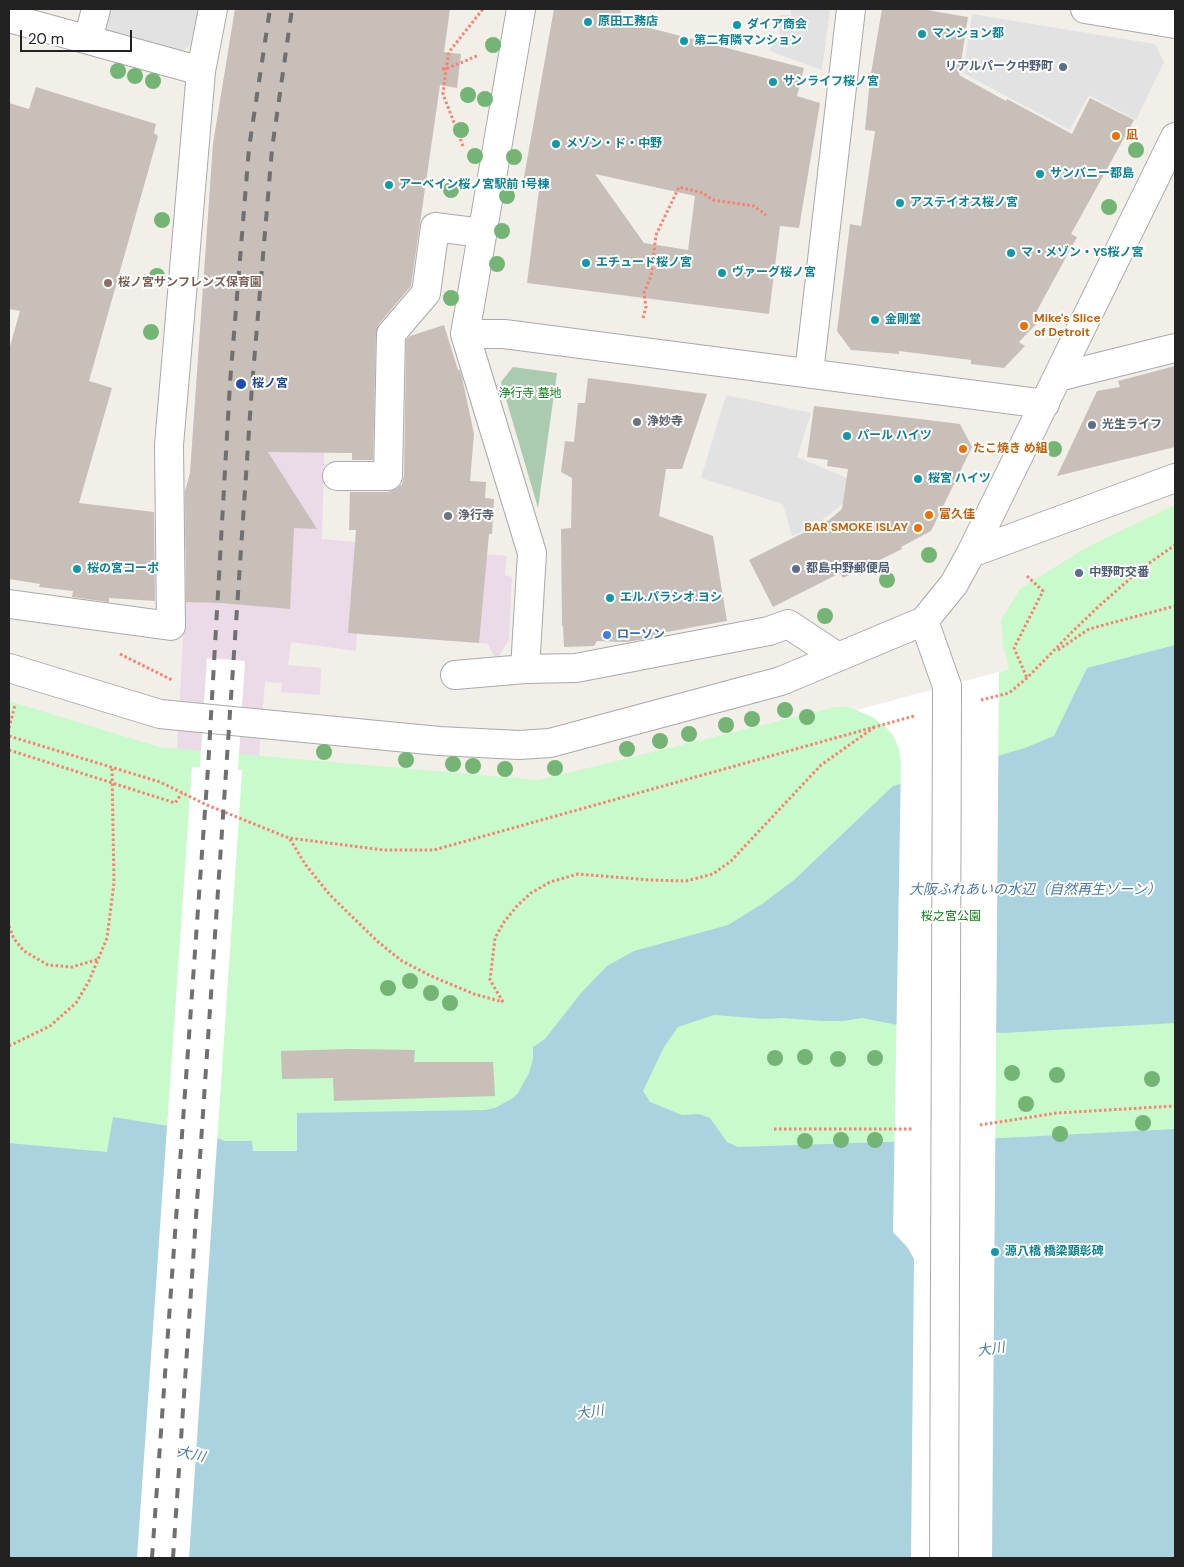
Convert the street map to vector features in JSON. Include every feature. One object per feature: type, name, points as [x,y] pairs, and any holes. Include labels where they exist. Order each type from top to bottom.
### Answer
[{"type":"street","points":[[88,40],[96,9]]},
{"type":"street","points":[[9,604],[171,626],[159,519],[169,445],[201,71],[213,9]]},
{"type":"street","points":[[521,9],[465,334],[532,553],[525,669]]},
{"type":"street","points":[[809,373],[851,9]]},
{"type":"street","points":[[1084,9],[1175,24]]},
{"type":"street","points":[[9,18],[201,71]]},
{"type":"street","points":[[9,668],[160,714],[439,741],[519,745],[550,743],[781,681],[924,621],[954,584],[971,553],[1175,137]]},
{"type":"street","points":[[337,476],[388,476],[391,334],[426,293],[435,227],[482,233]]},
{"type":"street","points":[[465,334],[504,334],[1045,404]]},
{"type":"street","points":[[1058,377],[1175,348]]},
{"type":"street","points":[[971,553],[1175,478]]},
{"type":"street","points":[[924,621],[947,686],[944,1558]]},
{"type":"street","points":[[455,675],[525,669],[576,668],[769,631],[788,624],[838,657]]},
{"type":"path","points":[[463,147],[443,94],[444,69],[449,52],[483,9]]},
{"type":"path","points":[[444,69],[482,54]]},
{"type":"path","points":[[643,320],[646,307],[644,293],[652,276],[656,235],[679,187],[703,193],[713,200],[754,206],[766,215]]},
{"type":"path","points":[[1027,576],[1043,591],[1014,648],[1027,678]]},
{"type":"path","points":[[1052,653],[1089,629],[1175,606]]},
{"type":"path","points":[[9,728],[17,697]]},
{"type":"path","points":[[289,838],[305,864],[330,896],[372,936],[402,961],[431,976],[474,994],[503,1002],[490,980],[495,938],[508,917],[531,893],[550,882],[578,874],[650,880],[686,880],[713,874],[731,862],[821,765],[878,725]]},
{"type":"path","points":[[9,750],[175,803],[182,793]]},
{"type":"path","points":[[9,1046],[50,1026],[76,1004],[107,938],[114,883],[112,768]]},
{"type":"path","points":[[9,926],[14,940],[24,951],[48,965],[72,967],[99,958]]},
{"type":"shaded area","points":[[106,9],[199,9],[194,43],[181,52],[107,31],[102,24]]},
{"type":"shaded area","points":[[235,9],[360,9],[350,75],[326,385],[322,539],[507,556],[505,575],[512,577],[509,640],[496,660],[488,644],[479,643],[357,634],[356,651],[291,642],[288,665],[321,668],[320,695],[281,692],[282,683],[265,682],[258,771],[176,766],[188,551],[181,542],[185,491],[190,473],[213,144]]},
{"type":"shaded area","points":[[791,9],[830,9],[822,70],[770,51],[771,40],[779,40],[780,15],[791,15]]},
{"type":"shaded area","name":"リアルパーク中野町","points":[[972,14],[1155,44],[1164,62],[1136,120],[1089,95],[1070,130],[963,73]]},
{"type":"shaded area","points":[[726,395],[811,413],[797,457],[866,486],[813,527],[792,536],[783,504],[701,478]]},
{"type":"green space","name":"浄行寺 墓地","points":[[513,367],[557,373],[538,508],[501,382]]},
{"type":"green space","name":"桜之宮公園","points":[[1175,505],[1175,1129],[1000,1138],[738,1147],[253,1151],[252,1141],[225,1141],[200,1131],[113,1118],[108,1153],[9,1143],[9,701],[159,747],[539,780],[836,707],[847,707],[857,710],[1009,670],[1003,644],[1001,620],[1020,589],[1087,547]]},
{"type":"water","points":[[1175,645],[1175,1023],[1003,1033],[908,1027],[862,1018],[843,1021],[822,1021],[714,1015],[678,1027],[664,1047],[643,1091],[650,1102],[682,1115],[699,1114],[710,1118],[727,1142],[738,1147],[1000,1138],[1175,1129],[1175,1558],[9,1558],[9,1143],[107,1152],[113,1117],[200,1131],[225,1141],[252,1141],[253,1151],[297,1151],[297,1113],[485,1110],[495,1108],[518,1093],[529,1073],[533,1059],[533,1047],[545,1039],[581,993],[607,966],[634,951],[728,925],[762,904],[794,880],[893,786],[1025,748],[1054,736],[1087,668]]},
{"type":"pier","points":[[207,658],[245,661],[238,770],[242,770],[189,1558],[137,1558],[192,767],[200,767]]},
{"type":"pier","points":[[999,672],[992,1558],[911,1558],[914,1259],[908,1248],[893,1232],[901,763],[899,749],[894,737],[886,727],[872,717],[856,710]]},
{"type":"building","points":[[235,9],[450,9],[444,52],[461,54],[457,88],[440,85],[411,286],[379,324],[376,333],[373,460],[352,460],[352,453],[268,452],[317,529],[294,528],[290,609],[186,602],[185,492],[190,473],[213,144]]},
{"type":"building","points":[[554,9],[621,9],[619,20],[804,68],[797,96],[820,103],[799,228],[780,226],[769,314],[527,283],[539,190],[522,188]],"holes":[[[595,174],[695,196],[688,250],[644,243]]]},
{"type":"building","points":[[882,9],[921,9],[968,17],[959,75],[1072,134],[1090,98],[1134,120],[1071,234],[1077,237],[1033,318],[1039,321],[1019,342],[1025,346],[1004,368],[971,364],[971,360],[899,351],[899,354],[851,350],[837,331],[850,224],[861,226],[875,131],[865,130],[870,79]]},
{"type":"building","points":[[36,87],[156,124],[154,133],[158,136],[89,381],[112,388],[79,503],[154,512],[155,601],[109,598],[109,602],[72,597],[73,591],[39,587],[40,584],[9,579],[9,350],[20,311],[9,309],[9,103],[29,109]]},
{"type":"building","points":[[444,325],[462,377],[474,434],[470,481],[486,482],[485,498],[494,499],[492,534],[489,534],[479,643],[348,633],[356,530],[349,530],[350,492],[388,492],[402,484],[404,476],[406,340],[410,336]]},
{"type":"building","points":[[1175,366],[1175,447],[1057,476],[1097,391],[1120,387],[1118,381]]},
{"type":"building","points":[[588,378],[707,394],[682,469],[666,469],[659,516],[713,536],[727,621],[667,632],[652,638],[626,642],[597,641],[594,646],[564,647],[561,529],[571,528],[572,478],[561,472],[565,441],[574,442],[578,403],[585,403]]},
{"type":"building","points":[[814,406],[960,424],[972,447],[931,531],[901,547],[902,549],[843,578],[840,573],[773,607],[749,560],[829,520],[842,509],[848,469],[827,466],[828,460],[807,457]]},
{"type":"building","points":[[415,1050],[414,1062],[493,1062],[495,1096],[334,1101],[333,1078],[282,1079],[281,1051]]},
{"type":"railway","points":[[152,1558],[208,768],[230,383],[249,148],[270,9]]},
{"type":"railway","points":[[173,1558],[252,386],[272,149],[292,9]]},
{"type":"place","name":"原田工務店","points":[[588,22]]},
{"type":"place","name":"ダイア商会","points":[[737,25]]},
{"type":"place","name":"マンション都","points":[[922,34]]},
{"type":"place","name":"第二有隣マンション","points":[[684,41]]},
{"type":"place","name":"リアルパーク中野町","points":[[1063,67]]},
{"type":"place","name":"サンライフ桜ノ宮","points":[[773,82]]},
{"type":"place","name":"凪","points":[[1116,136]]},
{"type":"place","name":"メゾン・ド・中野","points":[[556,144]]},
{"type":"place","name":"サンバニー都島","points":[[1040,174]]},
{"type":"place","name":"アーベイン桜ノ宮駅前 1号棟","points":[[389,185]]},
{"type":"place","name":"アステイオス桜ノ宮","points":[[900,203]]},
{"type":"place","name":"マ・メゾン・YS桜ノ宮","points":[[1011,253]]},
{"type":"place","name":"エチュード桜ノ宮","points":[[586,263]]},
{"type":"place","name":"ヴァーグ桜ノ宮","points":[[722,273]]},
{"type":"place","name":"桜ノ宮サンフレンズ保育園","points":[[108,283]]},
{"type":"place","name":"金剛堂","points":[[875,320]]},
{"type":"place","name":"Mike's Slice of Detroit","points":[[1024,326]]},
{"type":"place","name":"桜ノ宮","points":[[241,384]]},
{"type":"place","name":"浄妙寺","points":[[637,422]]},
{"type":"place","name":"光生ライフ","points":[[1092,425]]},
{"type":"place","name":"パール ハイツ","points":[[847,436]]},
{"type":"place","name":"たこ焼き め組","points":[[963,449]]},
{"type":"place","name":"桜宮 ハイツ","points":[[918,479]]},
{"type":"place","name":"富久佳","points":[[929,515]]},
{"type":"place","name":"浄行寺","points":[[448,516]]},
{"type":"place","name":"BAR SMOKE ISLAY","points":[[918,528]]},
{"type":"place","name":"桜の宮コーポ","points":[[77,569]]},
{"type":"place","name":"都島中野郵便局","points":[[796,569]]},
{"type":"place","name":"中野町交番","points":[[1079,573]]},
{"type":"place","name":"エル.パラシオ.ヨシ","points":[[610,598]]},
{"type":"place","name":"ローソン","points":[[607,635]]},
{"type":"place","name":"源八橋 橋梁顕彰碑","points":[[995,1252]]},
{"type":"water label","name":"大阪ふれあいの水辺（自然再生ゾーン）","points":[[1035,890]]},
{"type":"water label","name":"大川","points":[[991,1350]]},
{"type":"water label","name":"大川","points":[[590,1413]]},
{"type":"water label","name":"大川","points":[[191,1455]]}]
